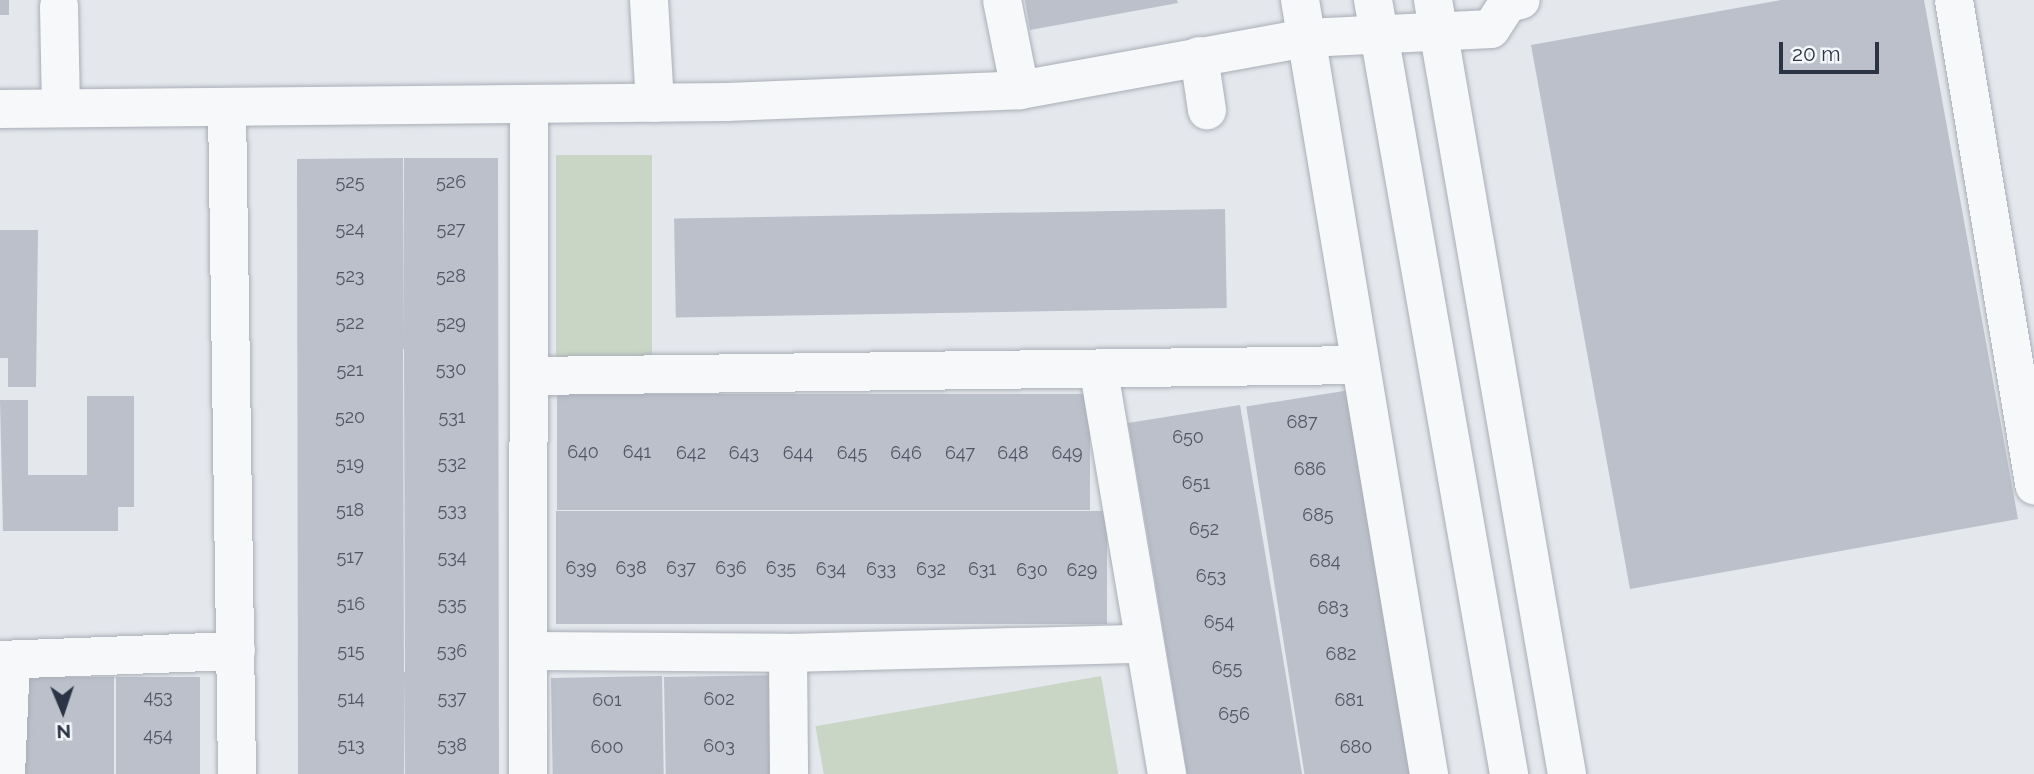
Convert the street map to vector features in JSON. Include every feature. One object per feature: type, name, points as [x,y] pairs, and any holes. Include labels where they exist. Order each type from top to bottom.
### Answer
[{"type":"street","points":[[649,0],[654,103]]},
{"type":"street","points":[[1002,0],[1020,90]]},
{"type":"street","points":[[1300,0],[1429,774]]},
{"type":"street","points":[[1954,0],[2034,485]]},
{"type":"street","points":[[0,109],[654,103],[1020,90],[1307,37],[1375,16],[1436,17],[1491,29],[1512,1]]},
{"type":"street","points":[[59,6],[61,108]]},
{"type":"street","points":[[1375,16],[1509,774]]},
{"type":"street","points":[[1436,17],[1567,774]]},
{"type":"street","points":[[1199,55],[1207,110]]},
{"type":"street","points":[[528,774],[531,376],[529,105]]},
{"type":"street","points":[[227,107],[237,774]]},
{"type":"street","points":[[531,376],[1099,372],[1359,365]]},
{"type":"street","points":[[1099,372],[1142,644],[1167,774]]},
{"type":"street","points":[[530,651],[788,653],[1142,644]]},
{"type":"street","points":[[6,774],[5,660],[236,651]]},
{"type":"street","points":[[788,653],[789,774]]},
{"type":"green space","points":[[556,155],[652,155],[652,359],[556,359]]},
{"type":"green space","points":[[1101,676],[1118,773],[824,774],[815,726]]},
{"type":"building","points":[[0,0],[9,0],[9,15],[0,15]]},
{"type":"building","points":[[1025,0],[1177,0],[1178,3],[1030,30]]},
{"type":"building","points":[[1781,0],[1924,0],[2018,519],[1630,589],[1531,45]]},
{"type":"building","points":[[403,158],[404,343],[404,158],[498,158],[499,774],[405,774],[404,677],[404,774],[298,774],[297,159]],"holes":[[[403,349],[404,349],[405,672]]]},
{"type":"building","points":[[1225,209],[1227,308],[676,318],[674,219]]},
{"type":"building","points":[[0,230],[38,230],[36,387],[8,387],[8,358],[0,358]]},
{"type":"building","points":[[1350,390],[1411,774],[1305,774],[1246,406]]},
{"type":"building","points":[[557,394],[1090,394],[1090,510],[557,510]]},
{"type":"building","points":[[87,396],[134,396],[134,507],[118,507],[118,531],[3,531],[0,400],[28,400],[28,475],[87,475]]},
{"type":"building","points":[[1240,405],[1302,774],[1187,774],[1128,423]]},
{"type":"building","points":[[556,511],[1107,511],[1107,624],[556,624]]},
{"type":"building","points":[[773,675],[775,774],[666,774],[664,677]]},
{"type":"building","points":[[662,676],[664,774],[553,774],[551,678]]},
{"type":"building","points":[[23,677],[114,677],[114,774],[23,774]]},
{"type":"building","points":[[116,677],[200,677],[200,774],[116,774]]}]
